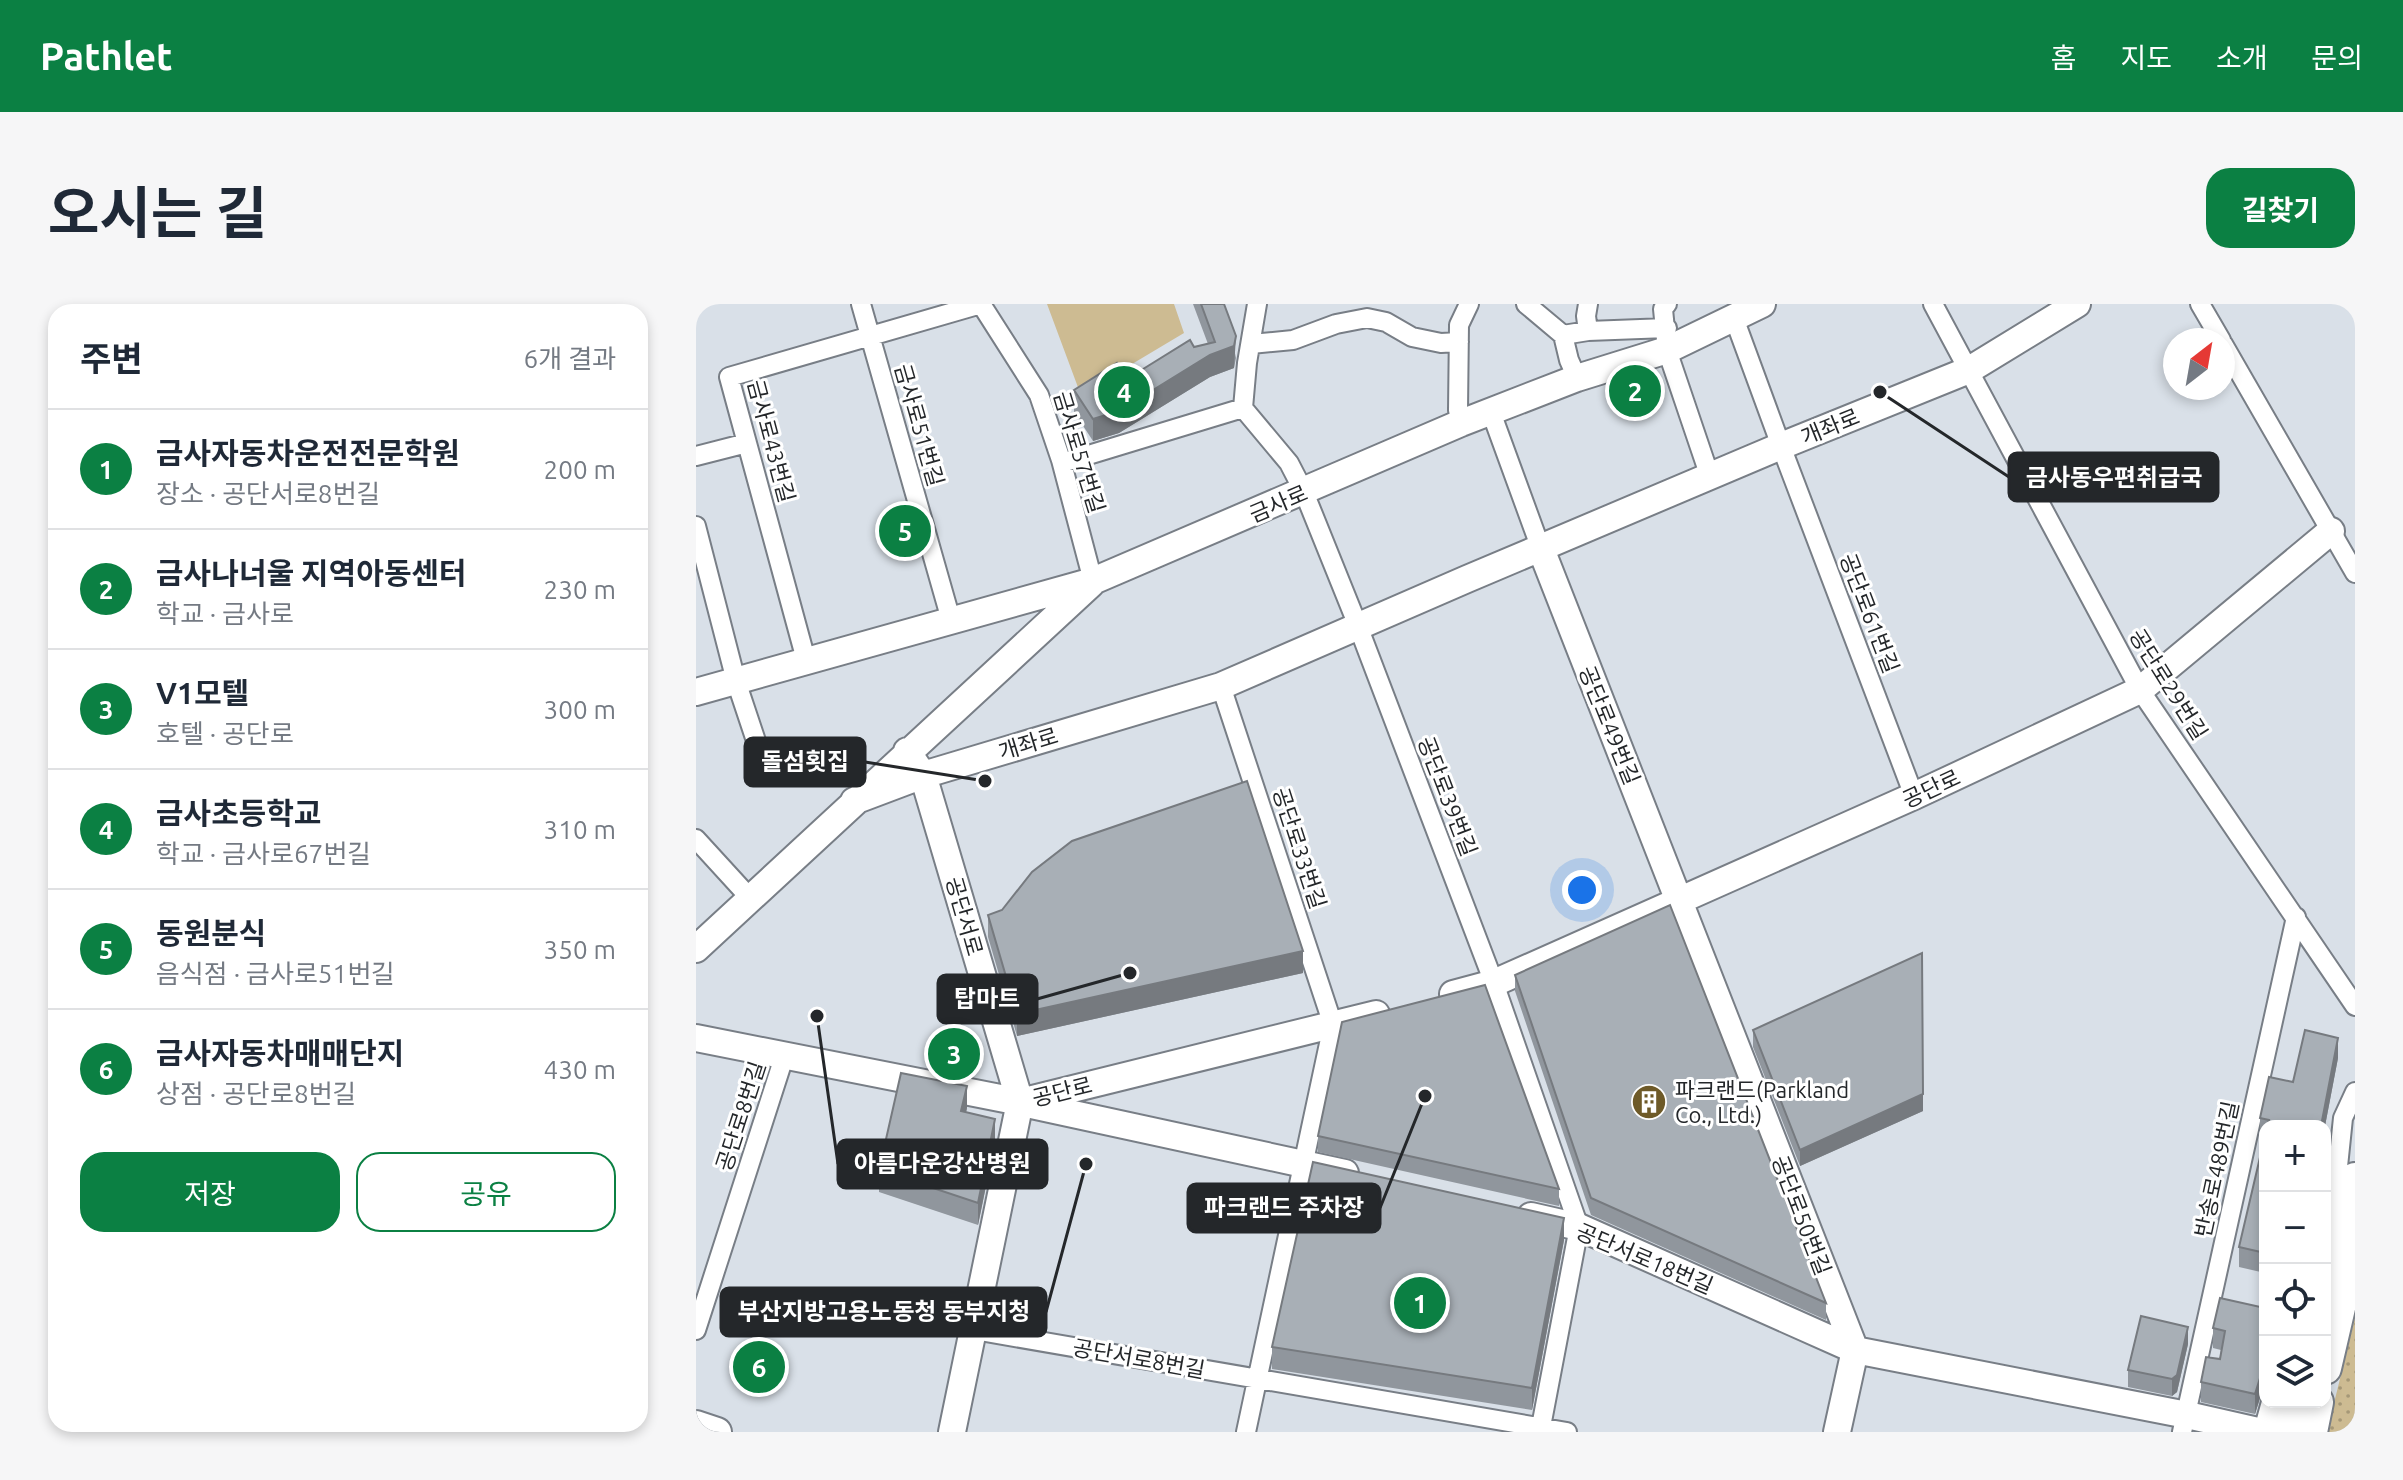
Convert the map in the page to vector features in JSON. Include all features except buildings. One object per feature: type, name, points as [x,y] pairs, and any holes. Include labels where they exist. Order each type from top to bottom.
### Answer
[{"type":"highway","points":[[2328,1336],[2333,1290],[2355,1179]]},
{"type":"highway","points":[[2333,1290],[2355,1250]]},
{"type":"highway","points":[[2271,1432],[2290,1408]]},
{"type":"highway","points":[[2311,1432],[2316,1408]]},
{"type":"main road","points":[[696,1425],[717,1432]]},
{"type":"street","name":"금사로51번길","points":[[861,304],[951,620]]},
{"type":"street","points":[[870,336],[981,304]]},
{"type":"street","name":"금사로57번길","points":[[981,304],[1039,395],[1062,463],[1093,581]]},
{"type":"street","points":[[1257,304],[1243,408],[1289,463],[1304,492],[1358,626]]},
{"type":"street","points":[[1461,423],[1458,410],[1459,325],[1469,304]]},
{"type":"street","points":[[1526,304],[1563,335],[1577,378]]},
{"type":"street","points":[[1588,304],[1588,331]]},
{"type":"street","points":[[1667,304],[1663,309],[1667,339],[1710,477]]},
{"type":"street","name":"금사로","points":[[696,692],[1093,581],[1461,423],[1667,339],[1734,318],[1762,304]]},
{"type":"street","points":[[1933,304],[1969,370]]},
{"type":"street","name":"개좌로","points":[[696,949],[854,801],[923,775],[1221,686],[1781,446],[1969,370],[2077,304]]},
{"type":"street","points":[[2200,304],[2214,328]]},
{"type":"street","points":[[1251,344],[1293,340],[1336,324],[1367,318],[1386,322],[1412,337],[1441,343],[1459,342]]},
{"type":"street","name":"개좌로","points":[[1734,318],[1781,446]]},
{"type":"street","points":[[1563,335],[1588,331],[1667,339]]},
{"type":"street","name":"금사로43번길","points":[[806,660],[729,377],[870,336]]},
{"type":"street","points":[[2235,365],[2355,573]]},
{"type":"street","name":"공단로29번길","points":[[1969,370],[2140,690],[2355,1006]]},
{"type":"street","points":[[1062,463],[1243,408]]},
{"type":"street","points":[[1491,412],[1541,549]]},
{"type":"street","points":[[696,456],[747,443]]},
{"type":"street","name":"공단로61번길","points":[[1781,446],[1914,796]]},
{"type":"street","points":[[696,526],[736,681],[761,756]]},
{"type":"street","name":"공단로","points":[[1435,999],[1494,983],[1914,796],[2140,690],[2331,531]]},
{"type":"street","name":"공단로49번길","points":[[1541,549],[1679,900]]},
{"type":"street","name":"금사로","points":[[854,801],[1093,581]]},
{"type":"street","points":[[1006,605],[1027,642]]},
{"type":"street","name":"공단로39번길","points":[[1358,626],[1494,983]]},
{"type":"street","name":"공단로33번길","points":[[1221,686],[1333,1025]]},
{"type":"street","name":"공단서로","points":[[907,751],[923,775],[1020,1102],[952,1432]]},
{"type":"street","points":[[696,839],[750,898]]},
{"type":"street","name":"공단로50번길","points":[[1679,900],[1855,1350]]},
{"type":"street","name":"반송로489번길","points":[[2184,1423],[2296,917]]},
{"type":"street","points":[[1494,983],[1579,1227],[1540,1430]]},
{"type":"street","name":"공단로","points":[[696,1038],[1020,1102],[1406,1006]]},
{"type":"street","points":[[1246,1432],[1333,1025]]},
{"type":"street","name":"공단로8번길","points":[[696,1330],[785,1054]]},
{"type":"street","points":[[2331,1192],[2337,1176],[2343,1118],[2355,1092]]},
{"type":"street","points":[[1020,1102],[1365,1178]]},
{"type":"street","name":"공단서로18번길","points":[[1503,1209],[1579,1227],[1855,1350],[2184,1423],[2271,1432]]},
{"type":"street","name":"공단서로8번길","points":[[974,1330],[1540,1430],[1567,1432]]},
{"type":"street","points":[[1837,1432],[1855,1350]]},
{"type":"street","points":[[2271,1408],[2271,1432]]},
{"type":"shaded area","points":[[1047,304],[1174,304],[1184,333],[1122,370],[1117,366],[1079,390]]},
{"type":"shaded area","points":[[2355,1317],[2355,1432],[2327,1432]]},
{"type":"place","name":"금사나너울 지역아동센터","points":[[1635,391]]},
{"type":"place","name":"금사초등학교","points":[[1124,392]]},
{"type":"place","name":"금사동우편취급국","points":[[1880,392]]},
{"type":"place","name":"동원분식","points":[[905,531]]},
{"type":"place","name":"돌섬횟집","points":[[985,781]]},
{"type":"place","name":"탑마트","points":[[1130,973]]},
{"type":"place","name":"아름다운강산병원","points":[[817,1016]]},
{"type":"place","name":"V1모텔","points":[[954,1054]]},
{"type":"place","name":"파크랜드 주차장","points":[[1425,1096]]},
{"type":"place","name":"파크랜드(Parkland Co., Ltd.)","points":[[1649,1102]]},
{"type":"place","name":"부산지방고용노동청 동부지청","points":[[1086,1164]]},
{"type":"place","name":"금사자동차운전전문학원","points":[[1420,1303]]},
{"type":"place","name":"금사자동차매매단지","points":[[759,1367]]}]
